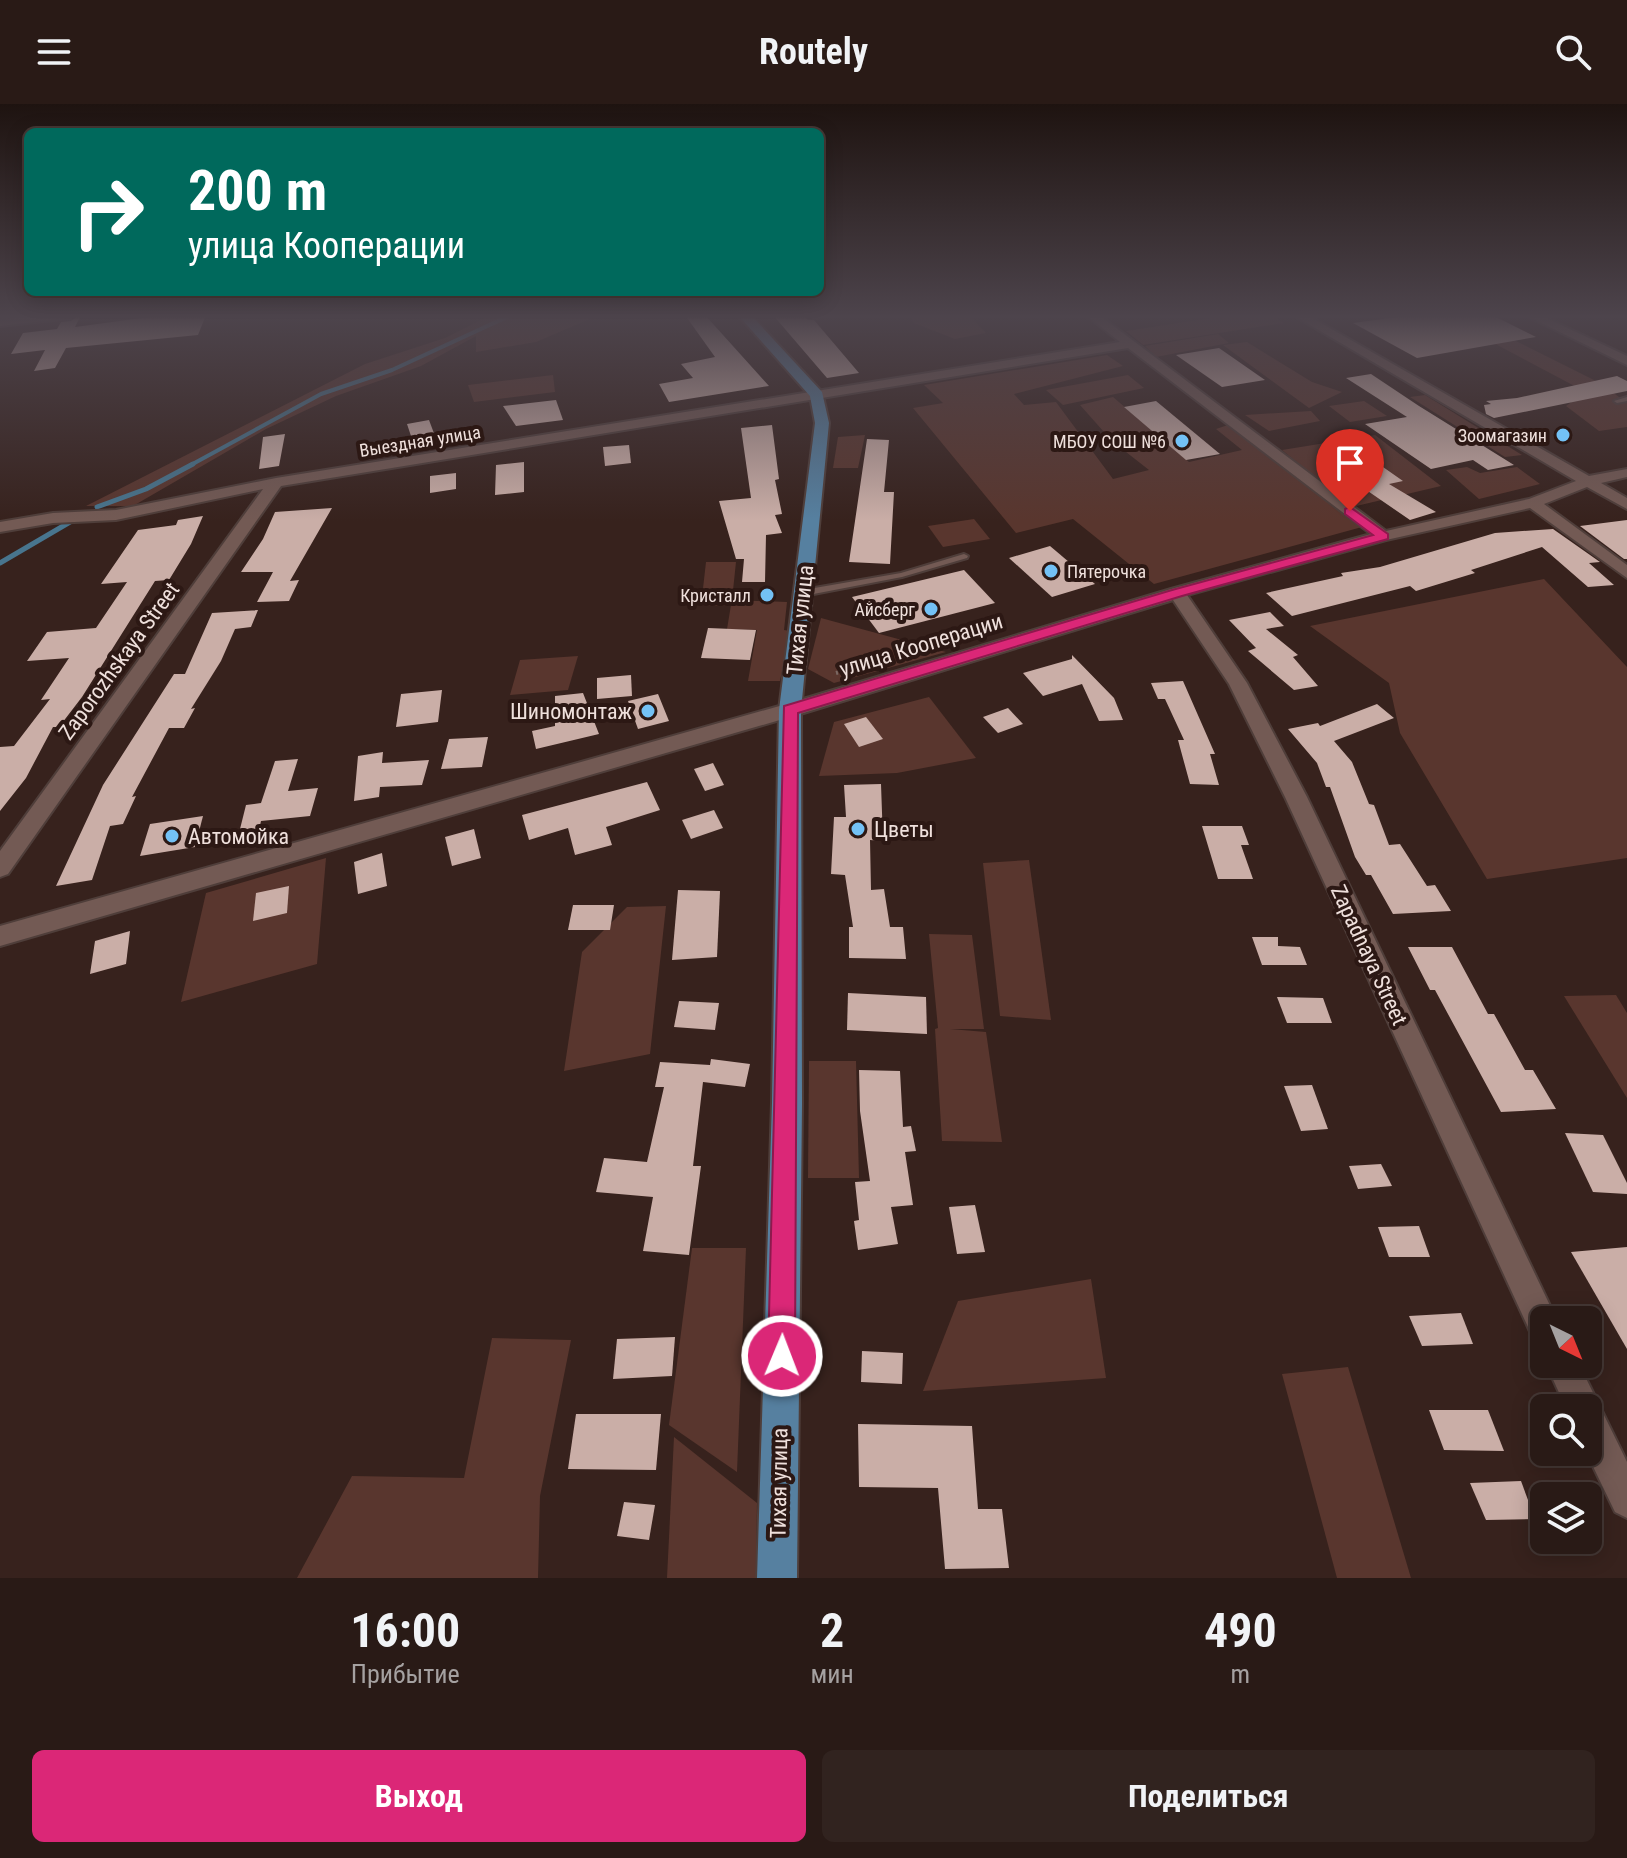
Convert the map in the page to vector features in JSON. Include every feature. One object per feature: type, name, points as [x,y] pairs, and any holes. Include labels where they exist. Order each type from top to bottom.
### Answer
[{"type":"main road","points":[[807,384],[817,395]]},
{"type":"main road","name":"Тихая улица","points":[[777,1578],[787,1103],[790,710],[822,423],[817,395]]},
{"type":"street","name":"Выездная улица","points":[[0,527],[53,518],[116,515],[276,482],[886,384]]},
{"type":"street","points":[[1183,384],[1383,536]]},
{"type":"street","points":[[1419,384],[1627,504]]},
{"type":"street","name":"улица Кооперации","points":[[0,936],[790,710],[1177,593],[1383,536],[1533,503],[1588,481],[1627,473]]},
{"type":"street","name":"Zaporozhskaya Street","points":[[0,868],[276,482]]},
{"type":"street","points":[[1533,503],[1627,573]]},
{"type":"street","name":"Zapadnaya Street","points":[[1177,593],[1238,683],[1534,1306]]},
{"type":"street","points":[[1602,1448],[1627,1500]]},
{"type":"lane","points":[[1617,401],[1627,399]]},
{"type":"lane","points":[[803,593],[902,575],[964,556]]},
{"type":"shaded area","points":[[326,384],[371,384],[336,396],[266,429],[133,506],[86,506]]},
{"type":"shaded area","points":[[554,384],[555,392],[474,402],[468,385]]},
{"type":"shaded area","points":[[1054,384],[1014,394],[1024,405],[1056,402],[1113,479],[1149,470],[1112,441],[1080,405],[1113,397],[1189,462],[1242,450],[1216,429],[1231,424],[1362,527],[1154,584],[1073,519],[1016,533],[913,408],[943,403],[924,385]]},
{"type":"shaded area","points":[[1080,384],[1139,384],[1144,388],[1063,405],[1046,390]]},
{"type":"shaded area","points":[[1276,384],[1317,384],[1342,392],[1309,408]]},
{"type":"shaded area","points":[[1570,384],[1593,384],[1584,391]]},
{"type":"shaded area","points":[[1597,384],[1601,384],[1627,403],[1627,427],[1599,431],[1566,406]]},
{"type":"shaded area","points":[[1425,395],[1522,455],[1505,457],[1410,397]]},
{"type":"shaded area","points":[[1364,401],[1387,416],[1350,422],[1329,406]]},
{"type":"shaded area","points":[[1311,411],[1320,421],[1269,431],[1245,415]]},
{"type":"shaded area","points":[[865,435],[858,468],[833,468],[838,437]]},
{"type":"shaded area","points":[[1375,435],[1441,486],[1352,507],[1282,450]]},
{"type":"shaded area","points":[[1467,467],[1480,473],[1517,467],[1540,484],[1479,499],[1446,470]]},
{"type":"shaded area","points":[[974,519],[990,539],[943,547],[928,526]]},
{"type":"shaded area","points":[[706,562],[736,562],[732,600],[787,602],[784,630],[790,631],[780,681],[748,681],[757,630],[727,629],[731,605],[701,606]]},
{"type":"shaded area","points":[[1544,579],[1627,667],[1627,858],[1487,879],[1400,733],[1389,683],[1310,626]]},
{"type":"shaded area","points":[[821,618],[946,652],[834,683],[808,669]]},
{"type":"shaded area","points":[[578,656],[568,690],[510,695],[520,660]]},
{"type":"shaded area","points":[[929,697],[976,758],[897,773],[819,776],[834,722]]},
{"type":"shaded area","points":[[326,858],[317,964],[181,1002],[206,893]]},
{"type":"shaded area","points":[[1029,860],[1051,1020],[1000,1016],[983,863]]},
{"type":"shaded area","points":[[666,906],[650,1054],[564,1071],[582,952],[627,907]]},
{"type":"shaded area","points":[[929,934],[972,935],[984,1029],[950,1029],[986,1032],[1002,1142],[942,1141],[935,1029],[938,1028]]},
{"type":"shaded area","points":[[1616,995],[1627,1013],[1627,1098],[1564,996]]},
{"type":"shaded area","points":[[809,1061],[856,1061],[859,1178],[808,1178]]},
{"type":"shaded area","points":[[692,1248],[746,1248],[737,1472],[669,1425]]},
{"type":"shaded area","points":[[1091,1279],[1106,1378],[923,1391],[958,1301]]},
{"type":"shaded area","points":[[492,1338],[571,1340],[540,1496],[538,1578],[297,1578],[352,1476],[464,1478]]},
{"type":"shaded area","points":[[1348,1367],[1411,1578],[1337,1578],[1282,1374]]},
{"type":"shaded area","points":[[674,1437],[757,1503],[756,1578],[667,1578]]},
{"type":"building","points":[[659,384],[767,384],[769,386],[669,402]]},
{"type":"building","points":[[1355,384],[1386,384],[1514,465],[1488,470],[1473,460],[1431,469],[1365,424],[1407,417]]},
{"type":"building","points":[[1582,384],[1627,384],[1627,391],[1494,418],[1486,414],[1484,405],[1491,404],[1486,401],[1517,398]]},
{"type":"building","points":[[556,400],[563,420],[516,426],[503,406]]},
{"type":"building","points":[[1156,401],[1220,454],[1186,460],[1124,407]]},
{"type":"building","points":[[429,420],[435,436],[413,442],[407,424]]},
{"type":"building","points":[[772,425],[779,479],[775,480],[782,514],[775,515],[782,533],[766,535],[765,582],[742,582],[744,559],[736,559],[719,501],[751,498],[741,428]]},
{"type":"building","points":[[285,434],[279,466],[259,469],[263,437]]},
{"type":"building","points":[[867,439],[889,440],[884,492],[894,492],[890,564],[849,562]]},
{"type":"building","points":[[629,445],[631,463],[605,466],[603,447]]},
{"type":"building","points":[[524,462],[524,492],[495,495],[496,465]]},
{"type":"building","points":[[1383,467],[1403,481],[1389,484],[1436,512],[1410,520],[1343,474]]},
{"type":"building","points":[[456,473],[456,489],[430,493],[430,476]]},
{"type":"building","points":[[332,508],[290,581],[299,580],[289,601],[257,602],[273,572],[241,572],[263,539],[275,512]]},
{"type":"building","points":[[203,516],[191,544],[169,580],[155,581],[82,697],[59,727],[53,727],[26,778],[0,811],[0,747],[14,746],[50,699],[41,700],[69,658],[27,661],[47,632],[96,628],[127,582],[101,584],[138,530],[176,525],[178,520]]},
{"type":"building","points":[[1627,520],[1627,559],[1580,526]]},
{"type":"building","points":[[1553,529],[1600,562],[1589,563],[1614,585],[1588,587],[1542,547],[1471,570],[1475,573],[1416,591],[1410,586],[1292,616],[1266,593],[1343,576],[1341,573],[1380,567],[1495,533]]},
{"type":"building","name":"Пятерочка","points":[[1050,546],[1095,584],[1052,597],[1009,558]]},
{"type":"building","points":[[964,570],[995,603],[879,633],[852,597]]},
{"type":"building","points":[[258,610],[251,627],[235,629],[221,661],[191,709],[195,708],[184,728],[169,728],[132,797],[136,796],[123,824],[110,826],[92,880],[56,886],[103,785],[174,674],[185,674],[212,613]]},
{"type":"building","points":[[1270,612],[1284,626],[1266,629],[1298,655],[1293,657],[1318,686],[1294,690],[1248,651],[1256,648],[1229,620]]},
{"type":"building","points":[[708,628],[756,630],[750,660],[701,658]]},
{"type":"building","points":[[1072,655],[1114,698],[1123,720],[1099,721],[1082,684],[1043,696],[1023,673],[1072,659]]},
{"type":"building","points":[[631,675],[632,696],[597,699],[597,678]]},
{"type":"building","points":[[1183,681],[1215,754],[1210,754],[1219,785],[1190,784],[1178,740],[1184,740],[1165,699],[1158,699],[1151,683]]},
{"type":"building","points":[[442,690],[438,722],[396,727],[401,694]]},
{"type":"building","points":[[583,693],[599,734],[536,749],[532,731],[555,726],[555,696]]},
{"type":"building","name":"Шиномонтаж","points":[[658,694],[669,721],[638,729],[628,701]]},
{"type":"building","points":[[1377,704],[1394,718],[1334,741],[1352,762],[1369,804],[1374,805],[1389,845],[1400,844],[1427,886],[1435,885],[1451,911],[1393,914],[1371,875],[1366,875],[1355,857],[1330,787],[1326,787],[1317,763],[1288,729],[1318,723],[1320,726]]},
{"type":"building","points":[[1008,708],[1023,724],[998,733],[983,717]]},
{"type":"building","points":[[866,717],[883,739],[859,747],[844,724]]},
{"type":"building","points":[[488,737],[482,767],[441,769],[449,739]]},
{"type":"building","points":[[383,752],[382,763],[429,760],[422,785],[380,787],[379,797],[354,801],[358,756]]},
{"type":"building","points":[[298,759],[288,791],[318,788],[310,816],[261,821],[259,830],[239,833],[246,805],[261,803],[275,761]]},
{"type":"building","points":[[713,763],[724,785],[705,791],[694,769]]},
{"type":"building","points":[[647,782],[660,810],[606,827],[612,845],[575,855],[568,828],[529,840],[522,815]]},
{"type":"building","points":[[881,784],[883,841],[870,840],[871,890],[884,889],[890,927],[903,927],[906,959],[849,958],[849,927],[853,927],[845,875],[831,874],[834,817],[846,817],[844,785]]},
{"type":"building","points":[[714,810],[723,828],[691,839],[682,820]]},
{"type":"building","name":"Автомойка","points":[[203,816],[195,847],[140,856],[150,824]]},
{"type":"building","points":[[1202,826],[1242,826],[1249,845],[1241,845],[1253,879],[1218,879]]},
{"type":"building","points":[[474,829],[481,858],[452,866],[445,837]]},
{"type":"building","points":[[382,853],[387,886],[358,894],[354,862]]},
{"type":"building","points":[[289,886],[287,913],[253,921],[256,893]]},
{"type":"building","points":[[678,890],[720,891],[717,957],[672,960]]},
{"type":"building","points":[[573,905],[614,905],[610,930],[568,930]]},
{"type":"building","points":[[130,931],[126,964],[90,974],[95,941]]},
{"type":"building","points":[[1252,937],[1278,937],[1278,946],[1300,947],[1307,965],[1262,965]]},
{"type":"building","points":[[1408,947],[1452,947],[1488,1014],[1494,1014],[1525,1070],[1533,1070],[1556,1109],[1501,1112],[1435,990],[1430,990]]},
{"type":"building","points":[[848,993],[926,997],[927,1034],[847,1030]]},
{"type":"building","points":[[1277,997],[1323,998],[1332,1023],[1287,1023]]},
{"type":"building","points":[[679,1001],[719,1003],[715,1030],[674,1027]]},
{"type":"building","points":[[711,1059],[750,1064],[745,1087],[703,1082],[693,1166],[701,1166],[689,1255],[643,1251],[653,1197],[596,1192],[604,1158],[647,1162],[664,1087],[655,1087],[660,1062],[710,1065]]},
{"type":"building","points":[[859,1070],[900,1071],[903,1127],[911,1126],[916,1151],[905,1152],[913,1205],[891,1207],[898,1244],[858,1250],[854,1221],[859,1220],[855,1182],[870,1181],[860,1111]]},
{"type":"building","points":[[1312,1085],[1328,1129],[1301,1131],[1284,1086]]},
{"type":"building","points":[[1565,1133],[1603,1135],[1627,1183],[1627,1194],[1593,1192]]},
{"type":"building","points":[[1381,1164],[1392,1186],[1358,1189],[1349,1166]]},
{"type":"building","points":[[975,1205],[985,1252],[957,1254],[949,1207]]},
{"type":"building","points":[[1419,1226],[1430,1257],[1389,1257],[1378,1227]]},
{"type":"building","points":[[1627,1247],[1627,1349],[1571,1252]]},
{"type":"building","points":[[1461,1313],[1473,1344],[1422,1346],[1409,1316]]},
{"type":"building","points":[[675,1337],[672,1376],[613,1379],[617,1339]]},
{"type":"building","points":[[862,1351],[903,1353],[902,1384],[861,1382]]},
{"type":"building","points":[[1429,1410],[1488,1410],[1504,1451],[1444,1450]]},
{"type":"building","points":[[576,1414],[661,1414],[656,1470],[568,1469]]},
{"type":"building","points":[[858,1424],[972,1426],[978,1509],[1002,1509],[1009,1568],[945,1569],[938,1488],[859,1487]]},
{"type":"building","points":[[1521,1481],[1530,1505],[1530,1519],[1486,1520],[1470,1483]]},
{"type":"building","points":[[624,1502],[655,1505],[649,1540],[617,1536]]},
{"type":"waterway","points":[[189,466],[321,394],[351,384]]},
{"type":"waterway","points":[[97,507],[146,489],[193,464]]},
{"type":"waterway","points":[[0,563],[70,522]]},
{"type":"place","name":"Зоомагазин","points":[[1563,435]]},
{"type":"place","name":"МБОУ СОШ №6","points":[[1182,441]]},
{"type":"place","name":"Пятерочка","points":[[1051,571]]},
{"type":"place","name":"Кристалл","points":[[767,595]]},
{"type":"place","name":"Айсберг","points":[[931,609]]},
{"type":"place","name":"Шиномонтаж","points":[[648,711]]},
{"type":"place","name":"Цветы","points":[[858,829]]},
{"type":"place","name":"Автомойка","points":[[172,836]]},
{"type":"route","points":[[782,1356],[790,710],[1177,593],[1383,536],[1350,511]]}]
